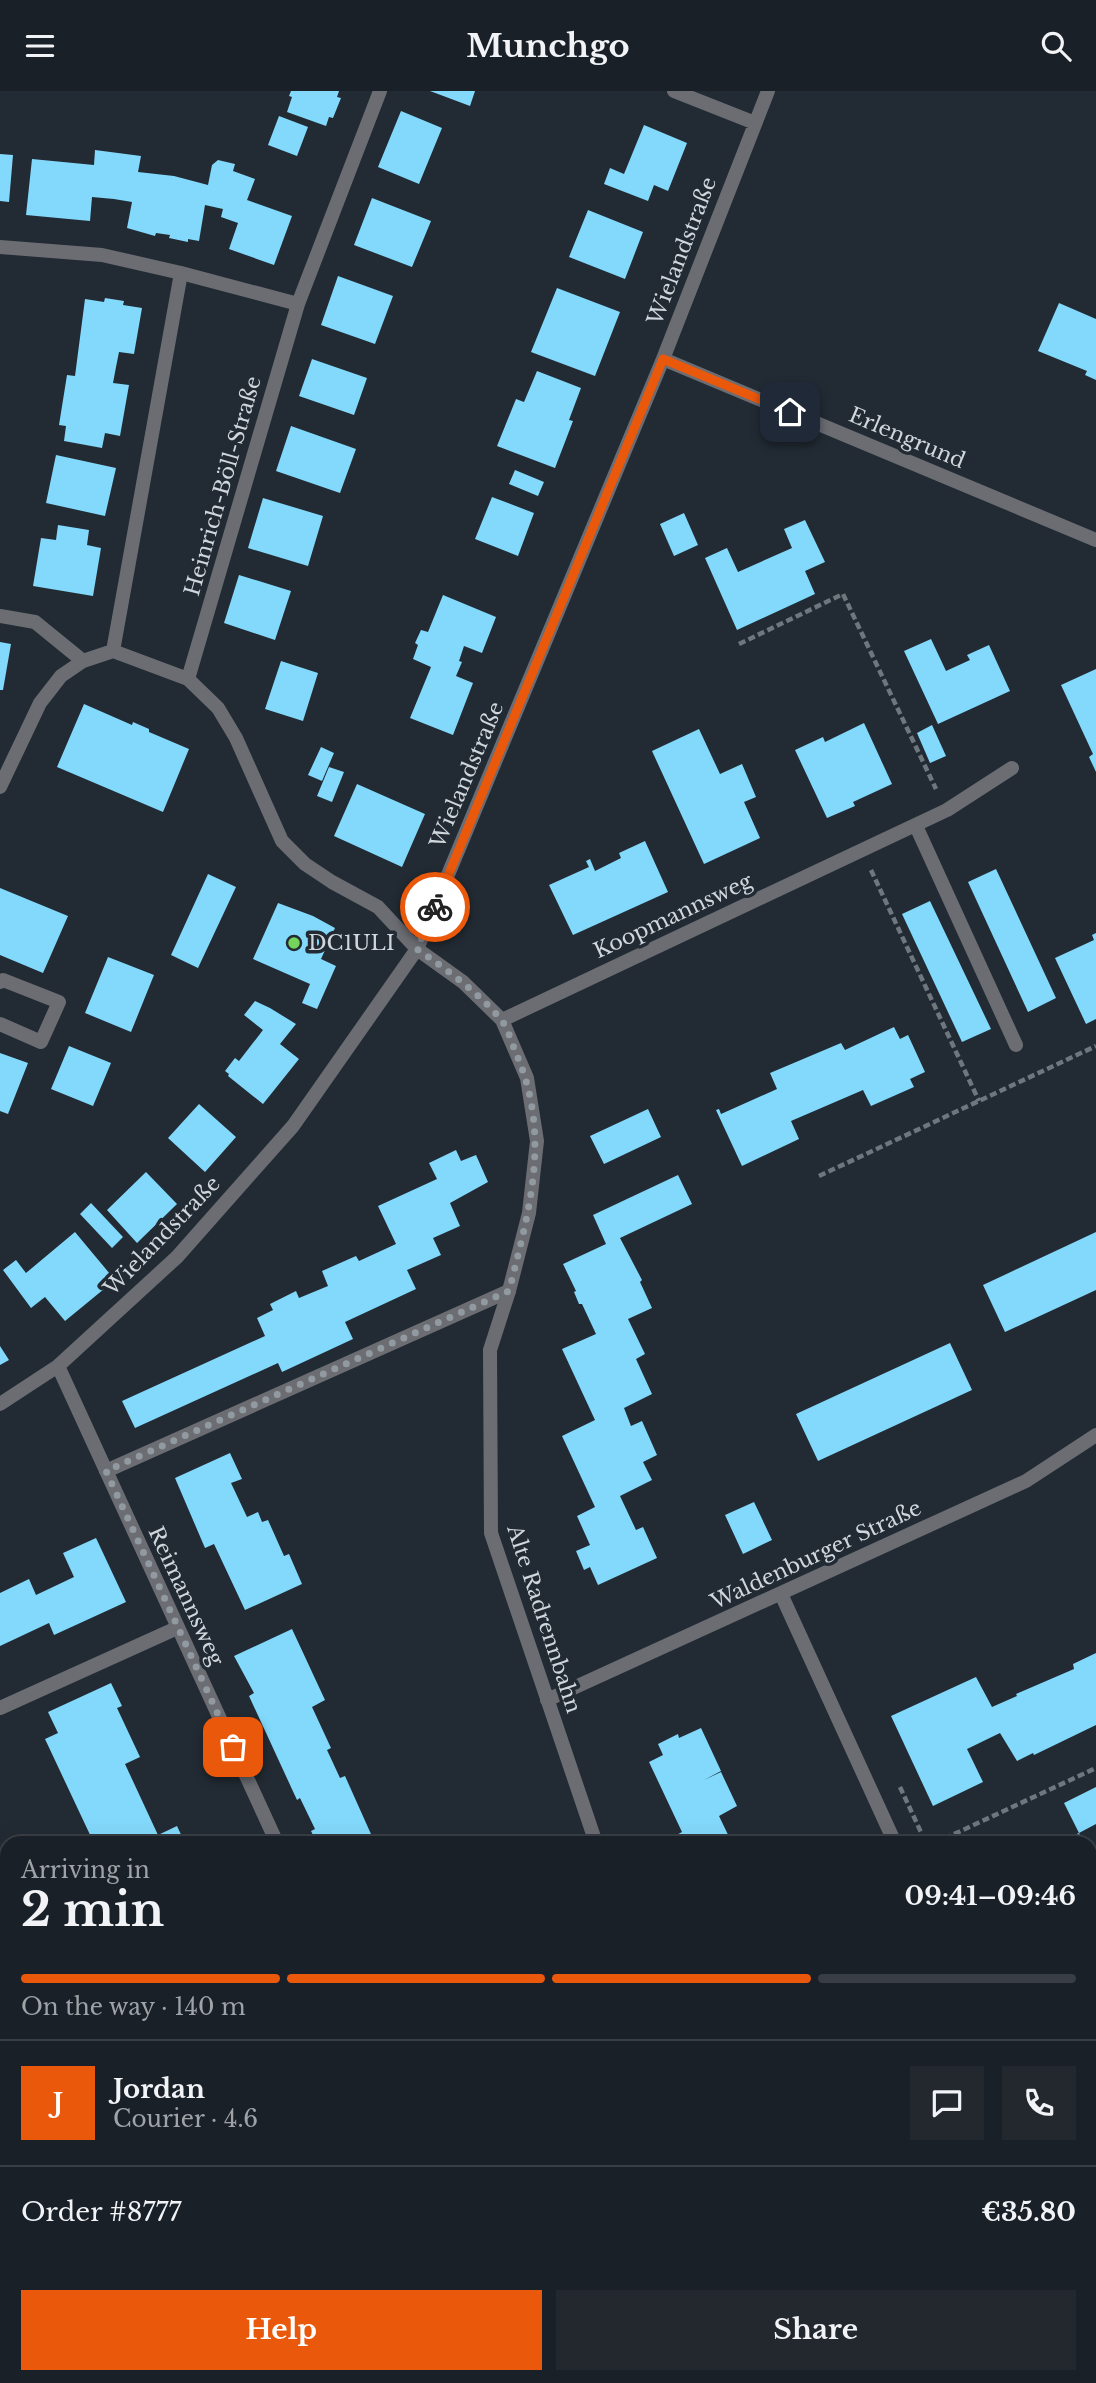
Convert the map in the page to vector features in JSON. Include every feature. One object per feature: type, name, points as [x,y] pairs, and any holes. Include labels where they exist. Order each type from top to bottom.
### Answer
[{"type":"street","name":"Heinrich-Böll-Straße","points":[[187,679],[298,304],[380,91]]},
{"type":"street","points":[[674,91],[755,123]]},
{"type":"street","name":"Wielandstraße","points":[[5,1401],[58,1366],[177,1257],[293,1126],[417,949],[663,359],[768,91]]},
{"type":"street","points":[[0,247],[102,255],[298,304]]},
{"type":"street","points":[[113,651],[181,273]]},
{"type":"street","name":"Erlengrund","points":[[663,359],[1096,540]]},
{"type":"street","points":[[0,616],[35,622],[83,661]]},
{"type":"street","points":[[0,787],[40,703],[61,676],[83,661],[113,651],[187,679]]},
{"type":"street","name":"Alte Radrennbahn","points":[[187,679],[218,708],[236,738],[282,841],[305,864],[378,907],[417,949],[463,982],[502,1020],[527,1078],[537,1141],[529,1213],[509,1291],[490,1350],[491,1533],[594,1836]]},
{"type":"street","name":"Koopmannsweg","points":[[502,1020],[916,826],[947,810],[1012,768]]},
{"type":"street","points":[[916,826],[1016,1045]]},
{"type":"street","points":[[0,982],[3,980],[59,1002],[41,1042],[0,1024]]},
{"type":"street","points":[[106,1471],[509,1291]]},
{"type":"street","name":"Reimannsweg","points":[[58,1366],[273,1836]]},
{"type":"street","name":"Waldenburger Straße","points":[[547,1700],[1026,1481],[1096,1435]]},
{"type":"street","points":[[781,1594],[892,1836]]},
{"type":"street","points":[[0,1708],[177,1628]]},
{"type":"path","points":[[739,644],[843,594],[947,810]]},
{"type":"path","points":[[862,851],[979,1101]]},
{"type":"path","points":[[819,1175],[1096,1046]]},
{"type":"path","points":[[950,1836],[1096,1768]]},
{"type":"building","points":[[291,91],[339,91],[337,97],[341,98],[333,118],[329,117],[326,126],[287,112],[292,97],[289,96]]},
{"type":"building","points":[[430,91],[475,91],[470,106]]},
{"type":"building","points":[[401,111],[442,128],[419,184],[378,167]]},
{"type":"building","points":[[279,116],[308,127],[297,156],[268,145]]},
{"type":"building","points":[[644,125],[687,143],[668,191],[654,185],[648,201],[604,184],[610,168],[624,174]]},
{"type":"building","points":[[95,150],[141,156],[138,172],[174,176],[208,185],[212,165],[218,160],[235,164],[233,171],[255,179],[247,200],[292,216],[274,265],[229,249],[238,223],[221,217],[223,209],[205,205],[199,241],[188,239],[188,242],[169,238],[170,235],[156,233],[155,236],[127,228],[132,202],[114,199],[92,197],[90,221],[26,215],[32,159],[94,165]]},
{"type":"building","points":[[0,154],[13,155],[9,202],[0,201]]},
{"type":"building","points":[[372,198],[431,221],[412,267],[354,245]]},
{"type":"building","points":[[588,210],[643,232],[625,279],[569,257]]},
{"type":"building","points":[[338,276],[393,296],[375,344],[321,325]]},
{"type":"building","points":[[557,288],[620,312],[595,376],[531,352]]},
{"type":"building","points":[[105,298],[142,308],[134,354],[119,352],[113,383],[129,385],[120,436],[105,433],[102,448],[64,441],[66,426],[59,425],[67,375],[75,376],[85,299],[104,302]]},
{"type":"building","points":[[1059,303],[1096,319],[1096,380],[1085,375],[1087,371],[1038,351]]},
{"type":"building","points":[[312,359],[367,378],[354,415],[299,396]]},
{"type":"building","points":[[537,371],[581,388],[569,420],[573,421],[555,468],[497,446],[516,399],[524,402]]},
{"type":"building","points":[[291,426],[356,449],[340,493],[276,471]]},
{"type":"building","points":[[56,455],[116,468],[105,516],[46,503]]},
{"type":"building","points":[[515,470],[544,482],[538,496],[509,484]]},
{"type":"building","points":[[492,497],[534,513],[518,556],[475,539]]},
{"type":"building","points":[[263,498],[323,516],[308,566],[248,548]]},
{"type":"building","points":[[684,513],[698,545],[674,556],[660,524]]},
{"type":"building","points":[[805,520],[825,562],[805,571],[815,594],[737,630],[705,558],[727,548],[738,572],[792,548],[784,529]]},
{"type":"building","points":[[58,525],[89,530],[87,545],[101,548],[93,596],[33,586],[41,538],[56,540]]},
{"type":"building","points":[[239,575],[291,591],[275,640],[224,623]]},
{"type":"building","points":[[443,595],[496,617],[482,653],[464,646],[459,661],[462,662],[456,676],[473,683],[453,735],[410,718],[431,667],[413,659],[418,645],[415,643],[421,630],[428,632]]},
{"type":"building","points":[[931,639],[946,671],[970,660],[967,655],[989,645],[1010,691],[938,724],[904,651]]},
{"type":"building","points":[[0,642],[11,644],[3,690],[0,690]]},
{"type":"building","points":[[281,661],[318,673],[303,721],[265,709]]},
{"type":"building","points":[[1096,669],[1096,772],[1089,757],[1093,754],[1061,685]]},
{"type":"building","points":[[84,704],[132,725],[133,722],[189,749],[163,812],[57,767]]},
{"type":"building","points":[[864,723],[892,784],[853,802],[855,806],[827,818],[795,750],[823,737],[825,742]]},
{"type":"building","points":[[932,725],[946,756],[930,763],[917,733]]},
{"type":"building","points":[[699,729],[720,774],[742,764],[756,797],[744,802],[760,838],[704,864],[652,751]]},
{"type":"building","points":[[321,747],[334,753],[322,781],[308,775]]},
{"type":"building","points":[[329,767],[344,772],[332,802],[317,796]]},
{"type":"building","points":[[357,784],[425,814],[402,867],[334,836]]},
{"type":"building","points":[[645,841],[668,892],[573,935],[549,885],[589,867],[586,861],[590,859],[595,871],[621,858],[619,853]]},
{"type":"building","points":[[996,869],[1056,998],[1028,1012],[968,882]]},
{"type":"building","points":[[208,874],[236,887],[198,968],[171,955]]},
{"type":"building","points":[[0,888],[68,916],[43,973],[0,955]]},
{"type":"building","points":[[930,901],[991,1029],[962,1042],[902,914]]},
{"type":"building","name":"DC1ULI","points":[[278,903],[313,916],[335,928],[321,959],[336,966],[317,1009],[302,1003],[310,984],[253,959]]},
{"type":"building","points":[[1096,933],[1096,1019],[1086,1024],[1055,958],[1094,940],[1092,935]]},
{"type":"building","points":[[108,957],[154,975],[131,1032],[85,1013]]},
{"type":"building","points":[[255,1001],[296,1024],[280,1044],[299,1059],[263,1104],[225,1071],[235,1058],[239,1061],[263,1030],[244,1015]]},
{"type":"building","points":[[894,1027],[900,1039],[908,1035],[925,1072],[910,1079],[914,1087],[871,1106],[863,1090],[791,1121],[799,1139],[742,1166],[716,1110],[719,1109],[721,1114],[777,1089],[770,1073],[841,1043],[845,1050]]},
{"type":"building","points":[[69,1046],[111,1063],[93,1106],[51,1089]]},
{"type":"building","points":[[0,1053],[28,1063],[8,1114],[0,1111]]},
{"type":"building","points":[[199,1104],[236,1137],[205,1172],[168,1138]]},
{"type":"building","points":[[648,1109],[661,1137],[604,1164],[590,1136]]},
{"type":"building","points":[[456,1150],[461,1161],[476,1155],[488,1182],[450,1203],[460,1226],[433,1238],[441,1255],[407,1270],[416,1289],[345,1322],[353,1339],[282,1372],[278,1363],[135,1428],[122,1401],[265,1336],[257,1318],[273,1310],[270,1304],[296,1291],[299,1298],[328,1286],[322,1271],[356,1256],[359,1261],[396,1244],[378,1206],[437,1179],[429,1163]]},
{"type":"building","points":[[146,1172],[177,1204],[137,1243],[107,1210]]},
{"type":"building","points":[[678,1175],[692,1204],[620,1238],[642,1280],[640,1282],[652,1308],[628,1319],[645,1354],[636,1359],[652,1394],[624,1408],[631,1426],[642,1421],[657,1455],[643,1462],[652,1480],[620,1496],[636,1530],[643,1527],[657,1558],[598,1585],[590,1567],[584,1570],[576,1551],[590,1545],[577,1516],[595,1507],[562,1436],[595,1420],[562,1349],[596,1334],[582,1304],[579,1304],[563,1264],[606,1244],[593,1215]]},
{"type":"building","points":[[91,1203],[123,1237],[112,1248],[80,1214]]},
{"type":"building","points":[[75,1232],[115,1280],[65,1321],[45,1297],[31,1308],[3,1270],[16,1260],[26,1273]]},
{"type":"building","points":[[1096,1232],[1096,1290],[1005,1332],[983,1285]]},
{"type":"building","points":[[950,1343],[972,1390],[818,1461],[796,1414]]},
{"type":"building","points":[[0,1346],[9,1360],[0,1365]]},
{"type":"building","points":[[230,1453],[242,1479],[231,1483],[247,1517],[258,1512],[262,1522],[268,1520],[284,1556],[289,1554],[302,1584],[245,1610],[214,1544],[205,1548],[175,1478]]},
{"type":"building","points":[[754,1502],[772,1540],[743,1554],[725,1515]]},
{"type":"building","points":[[96,1538],[126,1602],[54,1635],[49,1623],[0,1646],[0,1593],[29,1579],[36,1595],[74,1577],[63,1553]]},
{"type":"building","points":[[292,1629],[325,1700],[312,1707],[331,1748],[327,1750],[340,1778],[345,1776],[372,1836],[314,1836],[311,1831],[315,1829],[300,1798],[297,1800],[249,1696],[254,1693],[234,1656]]},
{"type":"building","points":[[1096,1653],[1096,1725],[1017,1761],[1000,1733],[967,1749],[983,1782],[933,1806],[891,1716],[976,1677],[992,1707],[1074,1669],[1073,1664]]},
{"type":"building","points":[[111,1683],[122,1706],[117,1708],[140,1757],[125,1764],[158,1835],[177,1826],[182,1836],[91,1836],[45,1739],[58,1733],[48,1712]]},
{"type":"building","points":[[701,1728],[721,1771],[704,1780],[721,1772],[737,1806],[719,1816],[729,1836],[675,1836],[682,1832],[649,1762],[663,1755],[658,1744],[678,1734],[679,1738]]},
{"type":"building","points":[[1096,1787],[1096,1824],[1079,1833],[1064,1803]]},
{"type":"way so far","points":[[233,1747],[106,1471],[509,1291],[529,1213],[537,1141],[527,1078],[502,1020],[463,982],[417,949],[435,907]]},
{"type":"place","name":"DC1ULI","points":[[294,943]]},
{"type":"route","points":[[435,907],[663,359],[790,412]]}]
